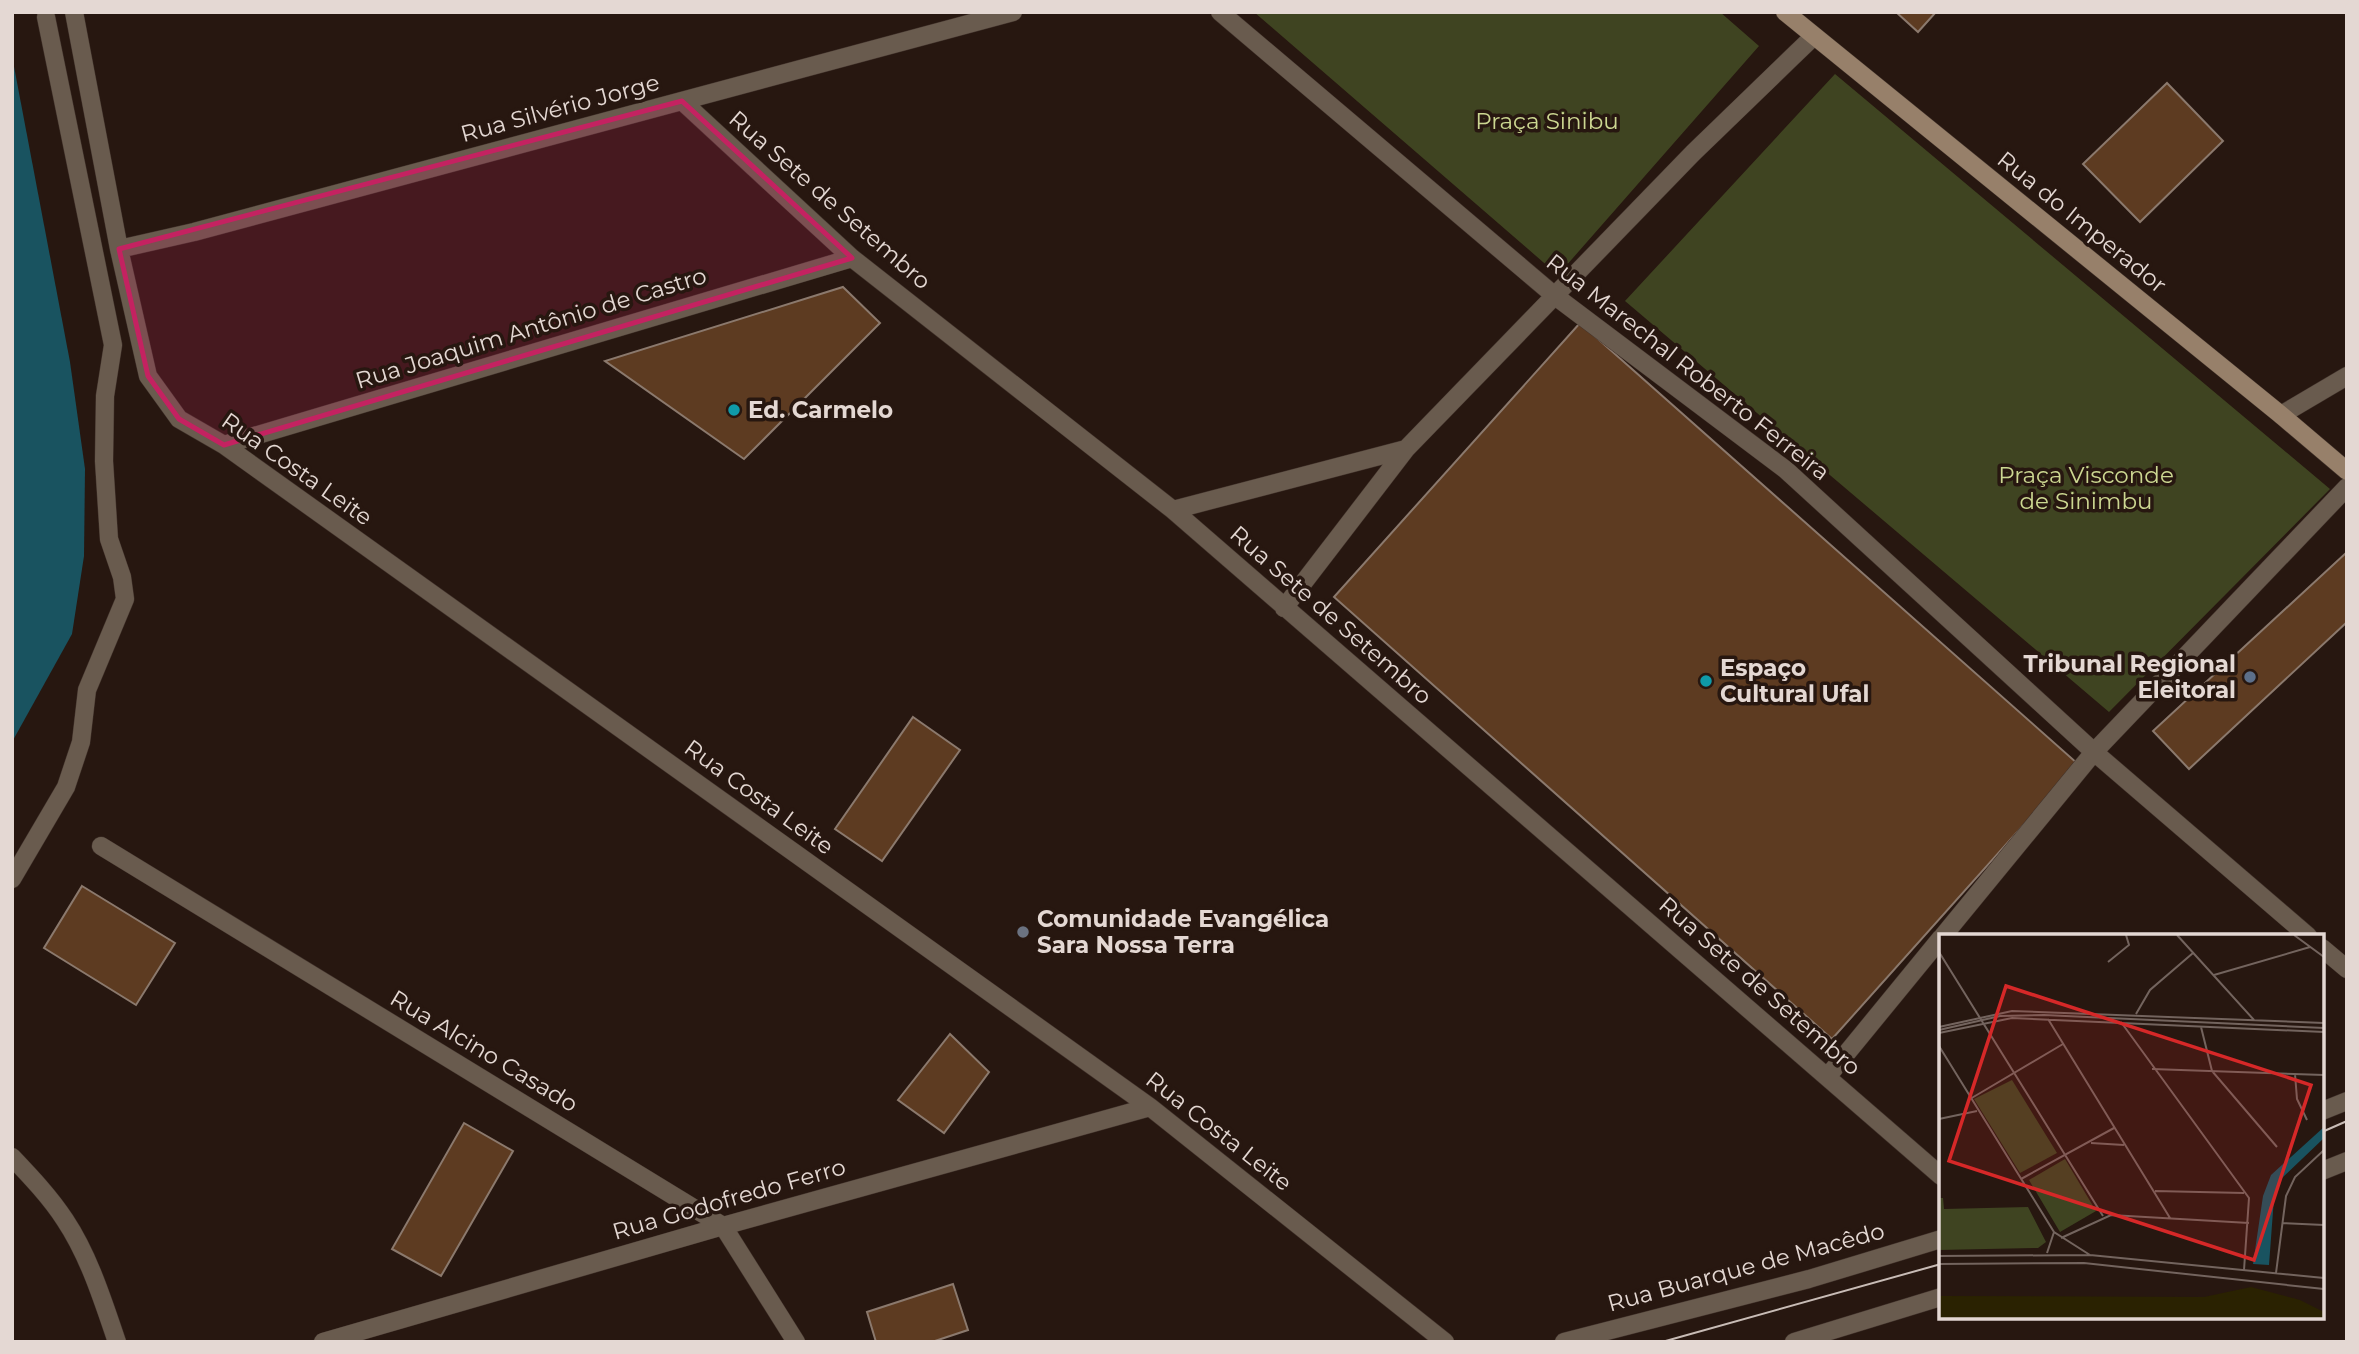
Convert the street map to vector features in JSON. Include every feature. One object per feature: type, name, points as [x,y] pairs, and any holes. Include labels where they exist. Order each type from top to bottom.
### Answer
[{"type":"main road","name":"Rua do Imperador","points":[[1786,12],[2347,471]]},
{"type":"street","name":"Rua Costa Leite","points":[[74,12],[120,249],[148,376],[179,419],[224,445],[1150,1107],[1445,1342]]},
{"type":"street","name":"Rua Silvério Jorge","points":[[120,249],[194,232],[1013,12]]},
{"type":"street","name":"Rua Marechal Roberto Ferreira","points":[[1220,12],[1555,296],[1786,470],[2094,752],[2306,934]]},
{"type":"street","points":[[12,879],[66,787],[81,742],[87,690],[125,599],[122,578],[110,539],[104,461],[105,396],[113,345],[46,17]]},
{"type":"street","points":[[1284,608],[1406,449],[1693,153],[1814,36]]},
{"type":"street","name":"Rua Sete de Setembro","points":[[682,101],[852,258],[1173,510],[1939,1174]]},
{"type":"street","name":"Rua Joaquim Antônio de Castro","points":[[224,445],[852,258]]},
{"type":"street","points":[[2281,415],[2347,376]]},
{"type":"street","points":[[1173,510],[1406,449]]},
{"type":"street","points":[[1944,934],[2094,752],[2347,487]]},
{"type":"street","name":"Rua Alcino Casado","points":[[101,846],[723,1226],[796,1342]]},
{"type":"street","points":[[1828,1076],[1939,941]]},
{"type":"street","points":[[2324,950],[2347,969]]},
{"type":"street","points":[[2324,1110],[2347,1101]]},
{"type":"street","name":"Rua Godofredo Ferro","points":[[323,1342],[723,1226],[1150,1107]]},
{"type":"street","points":[[12,1157],[37,1182],[66,1222],[96,1281],[117,1342]]},
{"type":"street","points":[[2324,1170],[2347,1161]]},
{"type":"street","name":"Rua Buarque de Macêdo","points":[[1564,1342],[1809,1279],[1939,1239]]},
{"type":"street","points":[[1794,1342],[1939,1298]]},
{"type":"highlighted area","points":[[682,101],[852,258],[224,445],[179,419],[148,376],[119,249]]},
{"type":"green space","name":"Praça Sinibu","points":[[1254,12],[1720,12],[1759,46],[1558,275]]},
{"type":"green space","name":"Praça Visconde de Sinimbu","points":[[1835,74],[2330,489],[2109,712],[1625,301]]},
{"type":"water","points":[[12,56],[70,362],[85,469],[84,556],[72,634],[12,742]]},
{"type":"building","points":[[1896,12],[1936,12],[1918,32]]},
{"type":"building","points":[[2167,83],[2223,141],[2140,222],[2083,164]]},
{"type":"building","name":"Ed. Carmelo","points":[[843,287],[880,323],[744,459],[605,361]]},
{"type":"building","name":"Espaço Cultural Ufal","points":[[1580,323],[2078,764],[1832,1039],[1334,597]]},
{"type":"building","name":"Tribunal Regional Eleitoral","points":[[2347,552],[2347,622],[2189,769],[2153,731]]},
{"type":"building","points":[[913,717],[960,750],[882,861],[835,829]]},
{"type":"building","points":[[82,886],[175,943],[136,1005],[44,948]]},
{"type":"building","points":[[950,1034],[989,1072],[944,1133],[898,1100]]},
{"type":"building","points":[[464,1123],[513,1151],[441,1276],[392,1249]]},
{"type":"building","points":[[953,1284],[968,1330],[932,1342],[876,1342],[867,1312]]},
{"type":"tram line","points":[[2324,1131],[2347,1121]]},
{"type":"tram line","points":[[1662,1342],[1939,1265]]},
{"type":"place","name":"Ed. Carmelo","points":[[734,410]]},
{"type":"place","name":"Tribunal Regional Eleitoral","points":[[2250,677]]},
{"type":"place","name":"Espaço Cultural Ufal","points":[[1706,681]]},
{"type":"place","name":"Comunidade Evangélica Sara Nossa Terra","points":[[1023,932]]}]
